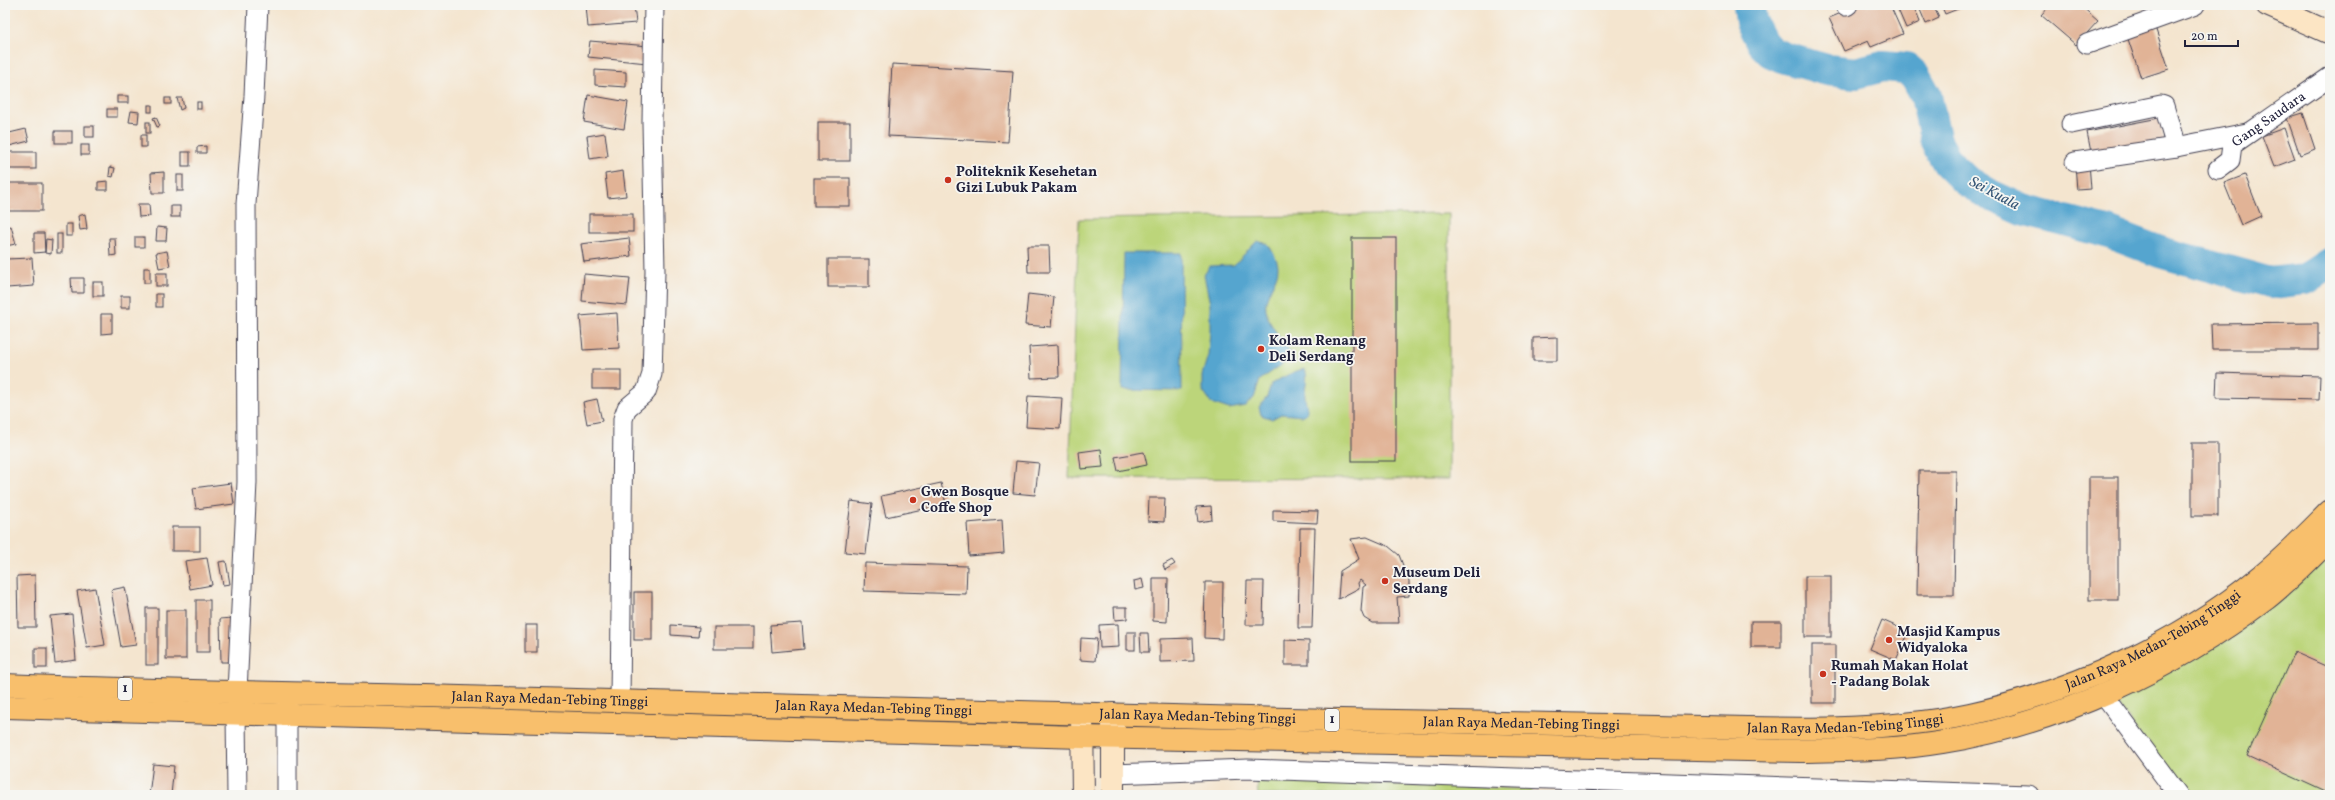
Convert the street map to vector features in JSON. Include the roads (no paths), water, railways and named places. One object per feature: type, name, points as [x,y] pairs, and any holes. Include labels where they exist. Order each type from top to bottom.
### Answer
[{"type":"highway","name":"Jalan Raya Medan-Tebing Tinggi","points":[[5,685],[1082,714],[1743,728],[1850,726],[1936,721],[2019,701],[2078,681],[2138,654],[2205,617],[2257,580],[2289,553],[2330,511]]},
{"type":"highway","name":"Jalan Raya Medan-Tebing Tinggi","points":[[5,707],[1113,738],[1801,751],[1851,750],[1942,742],[1986,734],[2028,722],[2103,694],[2146,674],[2213,637],[2267,598],[2330,539]]},
{"type":"street","points":[[241,692],[247,482],[246,204],[254,96],[258,5]]},
{"type":"street","points":[[620,702],[623,419],[627,408],[642,398],[646,392],[652,374],[655,271],[652,122],[654,5]]},
{"type":"street","points":[[2087,44],[2195,5]]},
{"type":"street","points":[[2267,5],[2330,33]]},
{"type":"street","name":"Gang Saudara","points":[[2218,170],[2230,160],[2232,145],[2247,133],[2330,77]]},
{"type":"street","points":[[2071,124],[2161,105],[2164,106],[2176,147]]},
{"type":"street","points":[[2075,162],[2176,147],[2247,133]]},
{"type":"street","points":[[280,692],[287,795]]},
{"type":"street","points":[[2103,694],[2172,794]]},
{"type":"street","points":[[237,795],[241,714]]},
{"type":"street","points":[[1082,714],[1083,795]]},
{"type":"street","points":[[1113,714],[1113,795]]},
{"type":"street","points":[[1113,774],[1248,769],[1672,789],[2029,795]]},
{"type":"water","points":[[1257,241],[1268,244],[1278,266],[1278,272],[1267,298],[1266,310],[1270,322],[1290,353],[1284,363],[1260,380],[1254,398],[1245,406],[1229,409],[1211,403],[1202,390],[1202,375],[1208,355],[1210,331],[1210,304],[1204,275],[1210,266],[1234,265]]},
{"type":"water","points":[[1124,253],[1181,253],[1182,391],[1122,390]]},
{"type":"water","points":[[1305,369],[1307,377],[1305,397],[1307,413],[1302,416],[1281,414],[1272,419],[1261,415],[1259,407],[1267,397],[1271,384],[1292,373]]},
{"type":"waterway","name":"Sei Kuala","points":[[1749,5],[1751,21],[1762,43],[1771,52],[1782,57],[1827,70],[1856,73],[1883,66],[1906,68],[1915,76],[1926,96],[1936,142],[1948,163],[1965,180],[1990,195],[2023,210],[2107,232],[2160,252],[2270,283],[2306,279],[2330,263]]},
{"type":"place","name":"Politeknik Kesehetan Gizi Lubuk Pakam","points":[[948,180]]},
{"type":"place","name":"Kolam Renang Deli Serdang","points":[[1261,349]]},
{"type":"place","name":"Gwen Bosque Coffe Shop","points":[[913,500]]},
{"type":"place","name":"Museum Deli Serdang","points":[[1385,581]]},
{"type":"place","name":"Masjid Kampus Widyaloka","points":[[1889,640]]},
{"type":"place","name":"Rumah Makan Holat - Padang Bolak","points":[[1823,674]]}]
